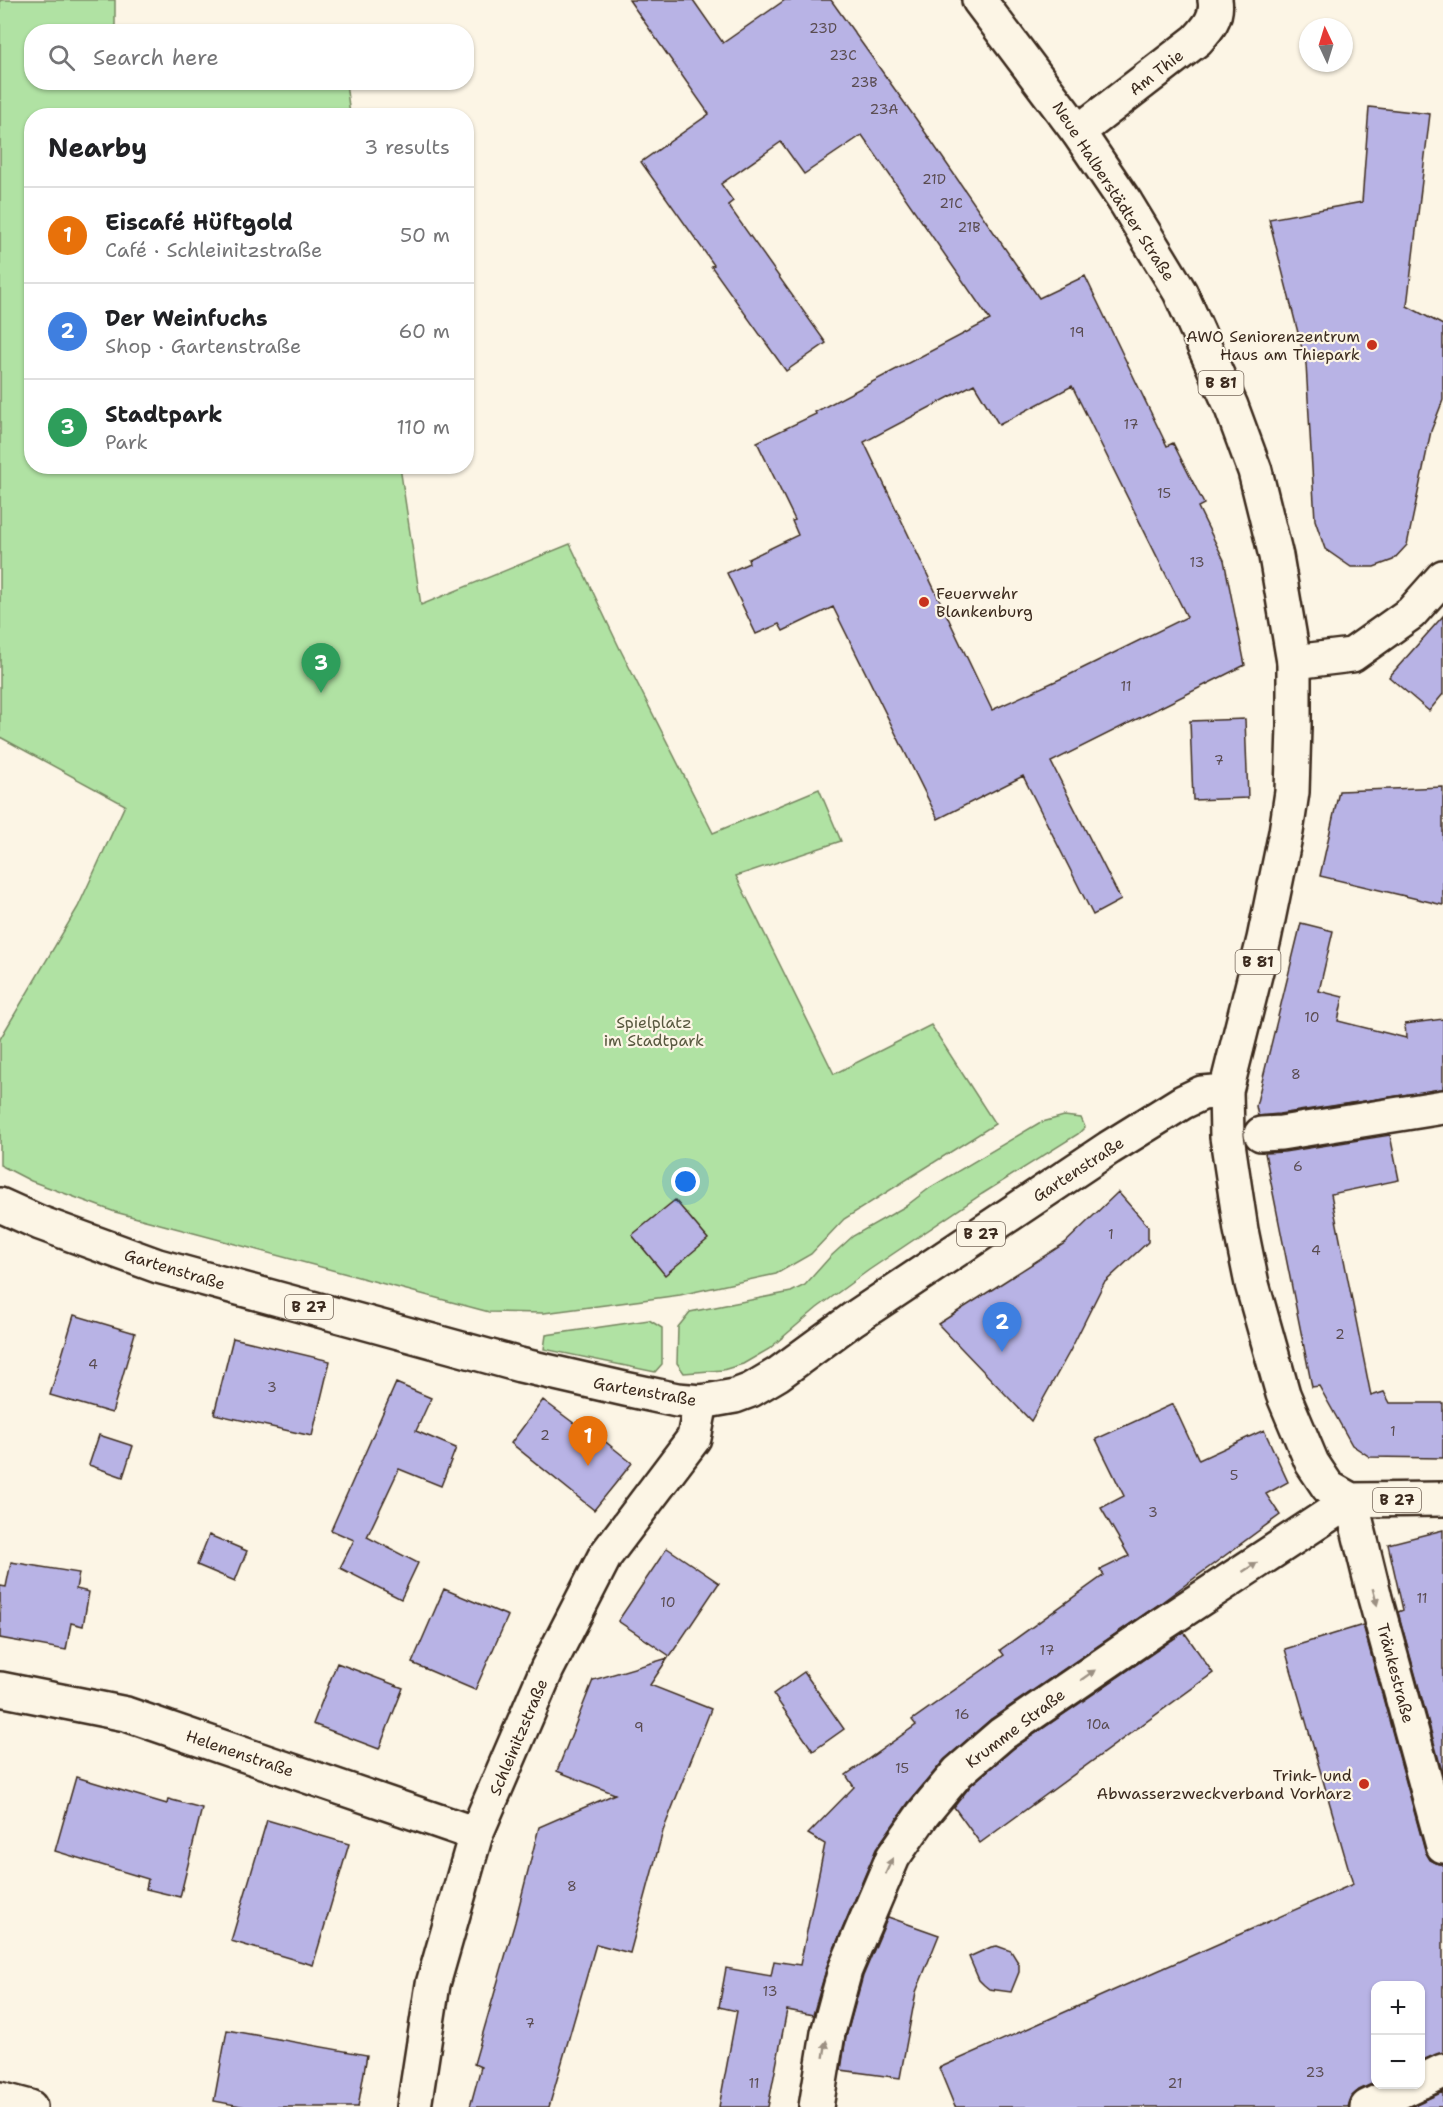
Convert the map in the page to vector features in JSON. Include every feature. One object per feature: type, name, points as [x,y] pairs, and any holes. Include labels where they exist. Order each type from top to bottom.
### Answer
[{"type":"main road","name":"Neue Halberstädter Straße","points":[[979,0],[1027,61],[1078,132],[1126,203],[1180,292],[1231,406],[1255,471],[1276,556],[1294,662],[1292,792],[1264,939],[1226,1091],[1227,1137],[1252,1284],[1283,1394],[1312,1463],[1328,1487],[1351,1500]]},
{"type":"main road","name":"Am Thie","points":[[1078,132],[1197,40],[1212,23],[1215,0]]},
{"type":"main road","points":[[1294,662],[1352,655],[1411,613],[1443,577]]},
{"type":"main road","name":"Gartenstraße","points":[[0,1205],[40,1223],[158,1266],[559,1374],[677,1400],[701,1402],[735,1396],[752,1390],[778,1374],[853,1319],[1109,1148],[1183,1102],[1202,1093],[1226,1091]]},
{"type":"main road","points":[[1261,1134],[1281,1133],[1443,1107]]},
{"type":"main road","name":"Schleinitzstraße","points":[[414,2107],[433,1984],[476,1834],[548,1669],[605,1556],[694,1438],[701,1402]]},
{"type":"main road","name":"B 27","points":[[1351,1500],[1443,1499]]},
{"type":"main road","name":"Tränkestraße","points":[[1351,1500],[1375,1599],[1443,1846]]},
{"type":"main road","name":"Krumme Straße","points":[[816,2107],[828,2033],[849,1959],[893,1857],[923,1814],[958,1772],[1002,1734],[1351,1500]]},
{"type":"main road","name":"Helenenstraße","points":[[0,1689],[126,1714],[476,1834]]},
{"type":"main road","points":[[1425,2080],[1443,2071]]},
{"type":"main road","points":[[1367,2107],[1406,2089]]},
{"type":"main road","points":[[0,2099],[30,2107]]},
{"type":"green space","name":"Spielplatz im Stadtpark","points":[[0,0],[115,0],[115,24],[24,24],[24,90],[347,90],[349,108],[24,108],[24,474],[401,474],[421,605],[570,544],[713,833],[819,789],[841,841],[736,876],[834,1074],[931,1025],[995,1124],[844,1219],[811,1254],[776,1274],[680,1295],[544,1313],[489,1312],[115,1212],[31,1181],[0,1165],[0,1039],[78,907],[125,805],[0,737]]},
{"type":"green space","points":[[1064,1116],[1081,1118],[1085,1127],[1078,1134],[982,1194],[869,1270],[817,1308],[769,1349],[743,1364],[723,1370],[684,1373],[677,1363],[678,1327],[690,1312],[791,1292],[805,1285],[853,1236],[906,1206],[931,1187],[1039,1123]]},
{"type":"green space","points":[[649,1320],[662,1328],[662,1364],[655,1372],[544,1349],[546,1335]]},
{"type":"building","points":[[629,0],[693,0],[723,43],[785,0],[831,0],[1039,298],[1085,276],[1167,446],[1173,443],[1204,504],[1198,507],[1224,560],[1245,665],[1051,762],[1121,900],[1093,915],[1023,776],[938,819],[833,607],[783,631],[779,624],[756,634],[727,573],[749,563],[748,559],[798,535],[792,521],[795,520],[757,442],[816,414],[815,412],[990,320],[862,135],[804,174],[781,142],[721,184],[733,201],[728,205],[826,343],[786,371],[641,162],[709,114]],"holes":[[[974,384],[999,425],[1072,386],[1187,617],[992,710],[864,442]]]},
{"type":"building","name":"AWO Seniorenzentrum Haus am Thiepark","points":[[1369,107],[1430,114],[1407,306],[1443,325],[1443,400],[1431,431],[1407,545],[1393,560],[1374,567],[1351,567],[1325,549],[1315,520],[1306,364],[1269,219],[1362,202]]},
{"type":"building","points":[[1443,616],[1443,694],[1429,711],[1389,677]]},
{"type":"building","points":[[1245,719],[1248,798],[1193,800],[1190,721]]},
{"type":"building","points":[[1443,787],[1443,905],[1320,876],[1339,791]]},
{"type":"building","points":[[1301,923],[1333,931],[1319,991],[1343,997],[1338,1021],[1406,1038],[1405,1024],[1443,1019],[1443,1089],[1258,1116],[1256,1106]]},
{"type":"building","points":[[1390,1135],[1399,1180],[1331,1194],[1371,1396],[1384,1392],[1390,1403],[1443,1403],[1443,1458],[1370,1457],[1352,1445],[1319,1386],[1312,1387],[1265,1153]]},
{"type":"building","points":[[1118,1192],[1148,1226],[1148,1242],[1104,1283],[1031,1421],[938,1324],[1065,1243]]},
{"type":"building","points":[[675,1200],[708,1239],[665,1275],[632,1235]]},
{"type":"building","points":[[74,1315],[135,1333],[112,1413],[50,1395]]},
{"type":"building","points":[[233,1338],[330,1361],[312,1436],[214,1414]]},
{"type":"building","points":[[396,1383],[431,1398],[416,1431],[456,1448],[441,1486],[399,1469],[367,1537],[418,1563],[401,1599],[340,1568],[354,1540],[331,1530]]},
{"type":"building","points":[[543,1400],[579,1427],[582,1423],[632,1463],[594,1510],[511,1443]]},
{"type":"building","points":[[1173,1404],[1199,1460],[1264,1430],[1288,1482],[1266,1494],[1280,1515],[1162,1602],[991,1719],[944,1760],[908,1803],[876,1849],[828,1963],[813,2015],[787,2010],[768,2107],[719,2107],[737,2011],[719,2007],[726,1968],[771,1976],[774,1961],[800,1965],[825,1844],[808,1834],[854,1787],[846,1775],[916,1725],[912,1720],[1004,1655],[1000,1650],[1104,1575],[1100,1570],[1129,1556],[1101,1508],[1124,1496],[1096,1439]]},
{"type":"building","points":[[99,1435],[133,1446],[123,1477],[89,1465]]},
{"type":"building","points":[[1443,1530],[1443,1775],[1398,1612],[1403,1610],[1388,1544]]},
{"type":"building","points":[[209,1535],[247,1551],[235,1581],[197,1565]]},
{"type":"building","points":[[667,1548],[719,1583],[670,1656],[618,1621]]},
{"type":"building","points":[[11,1562],[79,1573],[76,1589],[89,1592],[83,1626],[71,1623],[66,1650],[0,1638],[0,1586],[6,1587]]},
{"type":"building","points":[[444,1589],[508,1616],[475,1690],[412,1663]]},
{"type":"building","points":[[1363,1625],[1425,1851],[1430,1860],[1443,1864],[1443,2052],[1425,2059],[1425,1981],[1371,1981],[1371,2084],[1352,2096],[1348,2107],[955,2107],[939,2068],[1353,1884],[1285,1649]]},
{"type":"building","points":[[1184,1632],[1213,1673],[980,1843],[954,1807],[971,1785],[1013,1749]]},
{"type":"building","points":[[668,1658],[650,1685],[711,1709],[663,1831],[630,1953],[596,1944],[549,2107],[470,2107],[481,2067],[474,2064],[515,1922],[539,1827],[615,1794],[557,1771],[593,1680]]},
{"type":"building","points":[[337,1663],[403,1688],[379,1749],[313,1724]]},
{"type":"building","points":[[804,1672],[844,1729],[813,1751],[773,1694]]},
{"type":"building","points":[[76,1777],[167,1804],[168,1799],[202,1808],[180,1897],[146,1889],[148,1879],[55,1851]]},
{"type":"building","points":[[267,1820],[349,1844],[313,1965],[231,1941]]},
{"type":"building","points":[[888,1917],[939,1935],[916,1992],[900,2078],[841,2070],[846,2037],[863,1976]]},
{"type":"building","points":[[997,1946],[1011,1951],[1019,1964],[1019,1972],[1011,1992],[989,1989],[984,1985],[979,1980],[969,1957]]},
{"type":"building","points":[[227,2030],[367,2055],[358,2107],[246,2107],[214,2101]]},
{"type":"building","points":[[1443,2092],[1443,2107],[1410,2107],[1425,2100]]},
{"type":"place","name":"AWO Seniorenzentrum Haus am Thiepark","points":[[1372,345]]},
{"type":"place","name":"Feuerwehr Blankenburg","points":[[924,602]]},
{"type":"place","name":"Stadtpark","points":[[321,693]]},
{"type":"place","name":"Der Weinfuchs","points":[[1002,1352]]},
{"type":"place","name":"Eiscafé Hüftgold","points":[[588,1466]]},
{"type":"place","name":"Trink- und Abwasserzweckverband Vorharz","points":[[1364,1784]]}]
